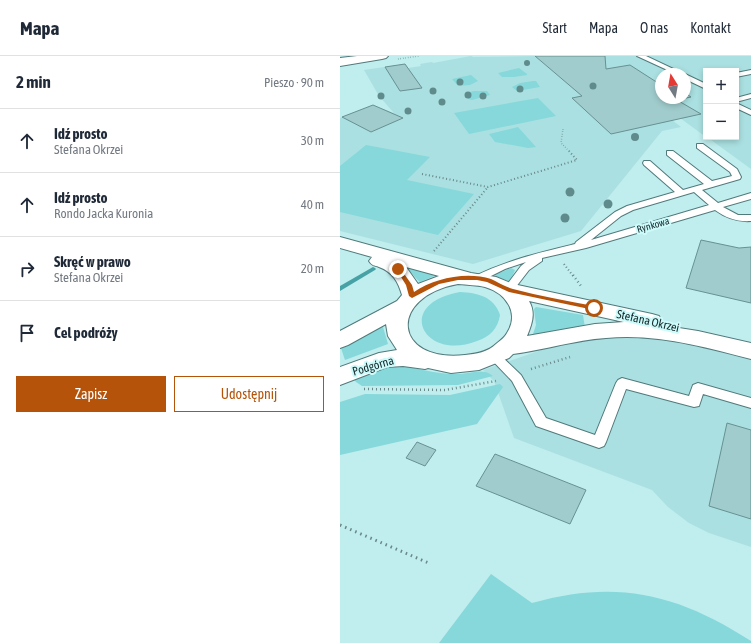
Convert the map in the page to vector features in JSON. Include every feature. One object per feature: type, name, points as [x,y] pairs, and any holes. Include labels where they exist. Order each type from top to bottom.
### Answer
[{"type":"street","points":[[340,62],[382,56]]},
{"type":"street","points":[[340,242],[488,281],[509,290],[520,302],[524,317],[520,332],[501,351],[479,362],[440,364],[430,361],[413,353],[401,342],[397,328],[399,313],[408,301],[409,285],[404,276],[398,269],[384,262],[340,252]]},
{"type":"street","points":[[340,340],[408,301],[424,288],[438,283],[473,278]]},
{"type":"street","name":"Stefana Okrzei","points":[[509,290],[675,326],[744,349]]},
{"type":"street","name":"Stefana Okrzei","points":[[501,351],[588,333],[624,330],[675,335],[744,349]]},
{"type":"street","name":"Podgórna","points":[[340,376],[384,360],[403,358],[430,361]]},
{"type":"lane","points":[[640,56],[668,68]]},
{"type":"lane","points":[[739,75],[751,72]]},
{"type":"lane","points":[[691,79],[703,85]]},
{"type":"lane","points":[[739,99],[751,96]]},
{"type":"lane","points":[[739,106],[751,113]]},
{"type":"lane","points":[[576,247],[618,214],[630,208],[737,177],[737,174],[700,146]]},
{"type":"lane","points":[[670,153],[711,185]]},
{"type":"lane","points":[[647,163],[681,193]]},
{"type":"lane","points":[[695,189],[731,216],[742,219],[751,218]]},
{"type":"lane","name":"Rynkowa","points":[[473,278],[501,267],[718,207],[751,196]]},
{"type":"lane","name":"Rynkowa","points":[[509,290],[524,268],[553,252]]},
{"type":"lane","points":[[501,351],[541,422],[599,442],[622,383],[694,402],[698,388],[751,403]]},
{"type":"path","points":[[422,174],[488,187],[577,160],[561,143],[563,128]]},
{"type":"path","points":[[432,253],[488,187]]},
{"type":"path","points":[[570,260],[563,262],[584,290]]},
{"type":"path","points":[[340,525],[431,564]]},
{"type":"shaded area","points":[[471,56],[535,56],[556,74],[579,70],[599,56],[751,56],[751,169],[711,140],[739,140],[739,68],[703,68],[703,135],[661,104],[691,104],[691,68],[655,68],[655,100],[624,77],[619,79],[681,127],[662,131],[581,231],[473,264],[340,231],[340,118],[373,105],[394,113],[379,96],[364,70],[405,64],[408,68],[421,66],[420,64]]},
{"type":"shaded area","points":[[519,68],[527,75],[502,77],[498,73]]},
{"type":"shaded area","points":[[471,75],[478,81],[470,85],[458,86],[452,79]]},
{"type":"shaded area","points":[[536,81],[540,87],[517,91],[512,87],[520,83]]},
{"type":"shaded area","points":[[487,91],[490,95],[472,100],[468,99],[465,93]]},
{"type":"shaded area","points":[[538,98],[556,116],[469,134],[454,113]]},
{"type":"shaded area","points":[[518,127],[536,147],[528,148],[495,142],[489,134]]},
{"type":"shaded area","points":[[366,145],[430,157],[407,180],[474,194],[438,235],[340,212],[340,166]]},
{"type":"shaded area","points":[[409,264],[438,272],[437,275],[420,282],[406,268]]},
{"type":"shaded area","points":[[511,268],[515,270],[510,282],[494,275]]},
{"type":"shaded area","points":[[460,292],[473,293],[489,300],[494,304],[500,315],[499,320],[493,331],[482,339],[458,345],[443,344],[431,338],[424,329],[422,318],[427,308],[439,298]]},
{"type":"shaded area","points":[[536,307],[583,315],[585,328],[532,337],[536,325],[534,309]]},
{"type":"shaded area","points":[[380,327],[383,327],[388,344],[345,360],[341,348]]},
{"type":"shaded area","points":[[625,335],[656,338],[693,345],[751,360],[751,547],[709,533],[689,523],[668,507],[652,490],[514,438],[494,381],[483,370],[556,345],[584,338]]},
{"type":"shaded area","points":[[398,365],[451,374],[481,371],[489,373],[493,376],[458,385],[362,386],[352,377],[371,369]]},
{"type":"shaded area","points":[[500,384],[503,387],[477,424],[340,455],[340,402],[365,394],[450,395]]},
{"type":"shaded area","points":[[491,574],[532,603],[563,596],[592,592],[619,592],[646,595],[672,602],[698,612],[724,625],[751,641],[751,643],[439,643]]},
{"type":"building","points":[[535,56],[605,56],[606,69],[630,65],[655,81],[655,104],[684,104],[701,114],[611,134],[572,98],[582,96]]},
{"type":"building","points":[[405,64],[422,88],[400,91],[385,67]]},
{"type":"building","points":[[373,105],[403,118],[371,132],[342,117]]},
{"type":"building","points":[[701,240],[739,248],[751,247],[751,303],[686,288]]},
{"type":"building","points":[[727,423],[751,430],[751,519],[709,506]]},
{"type":"building","points":[[417,442],[436,450],[425,466],[406,458]]},
{"type":"building","points":[[495,454],[586,490],[570,524],[476,486]]},
{"type":"waterway","points":[[340,289],[373,269]]},
{"type":"route","points":[[398,269],[409,285],[412,296],[428,286],[448,280],[458,278],[477,278],[509,290],[594,308]]}]
